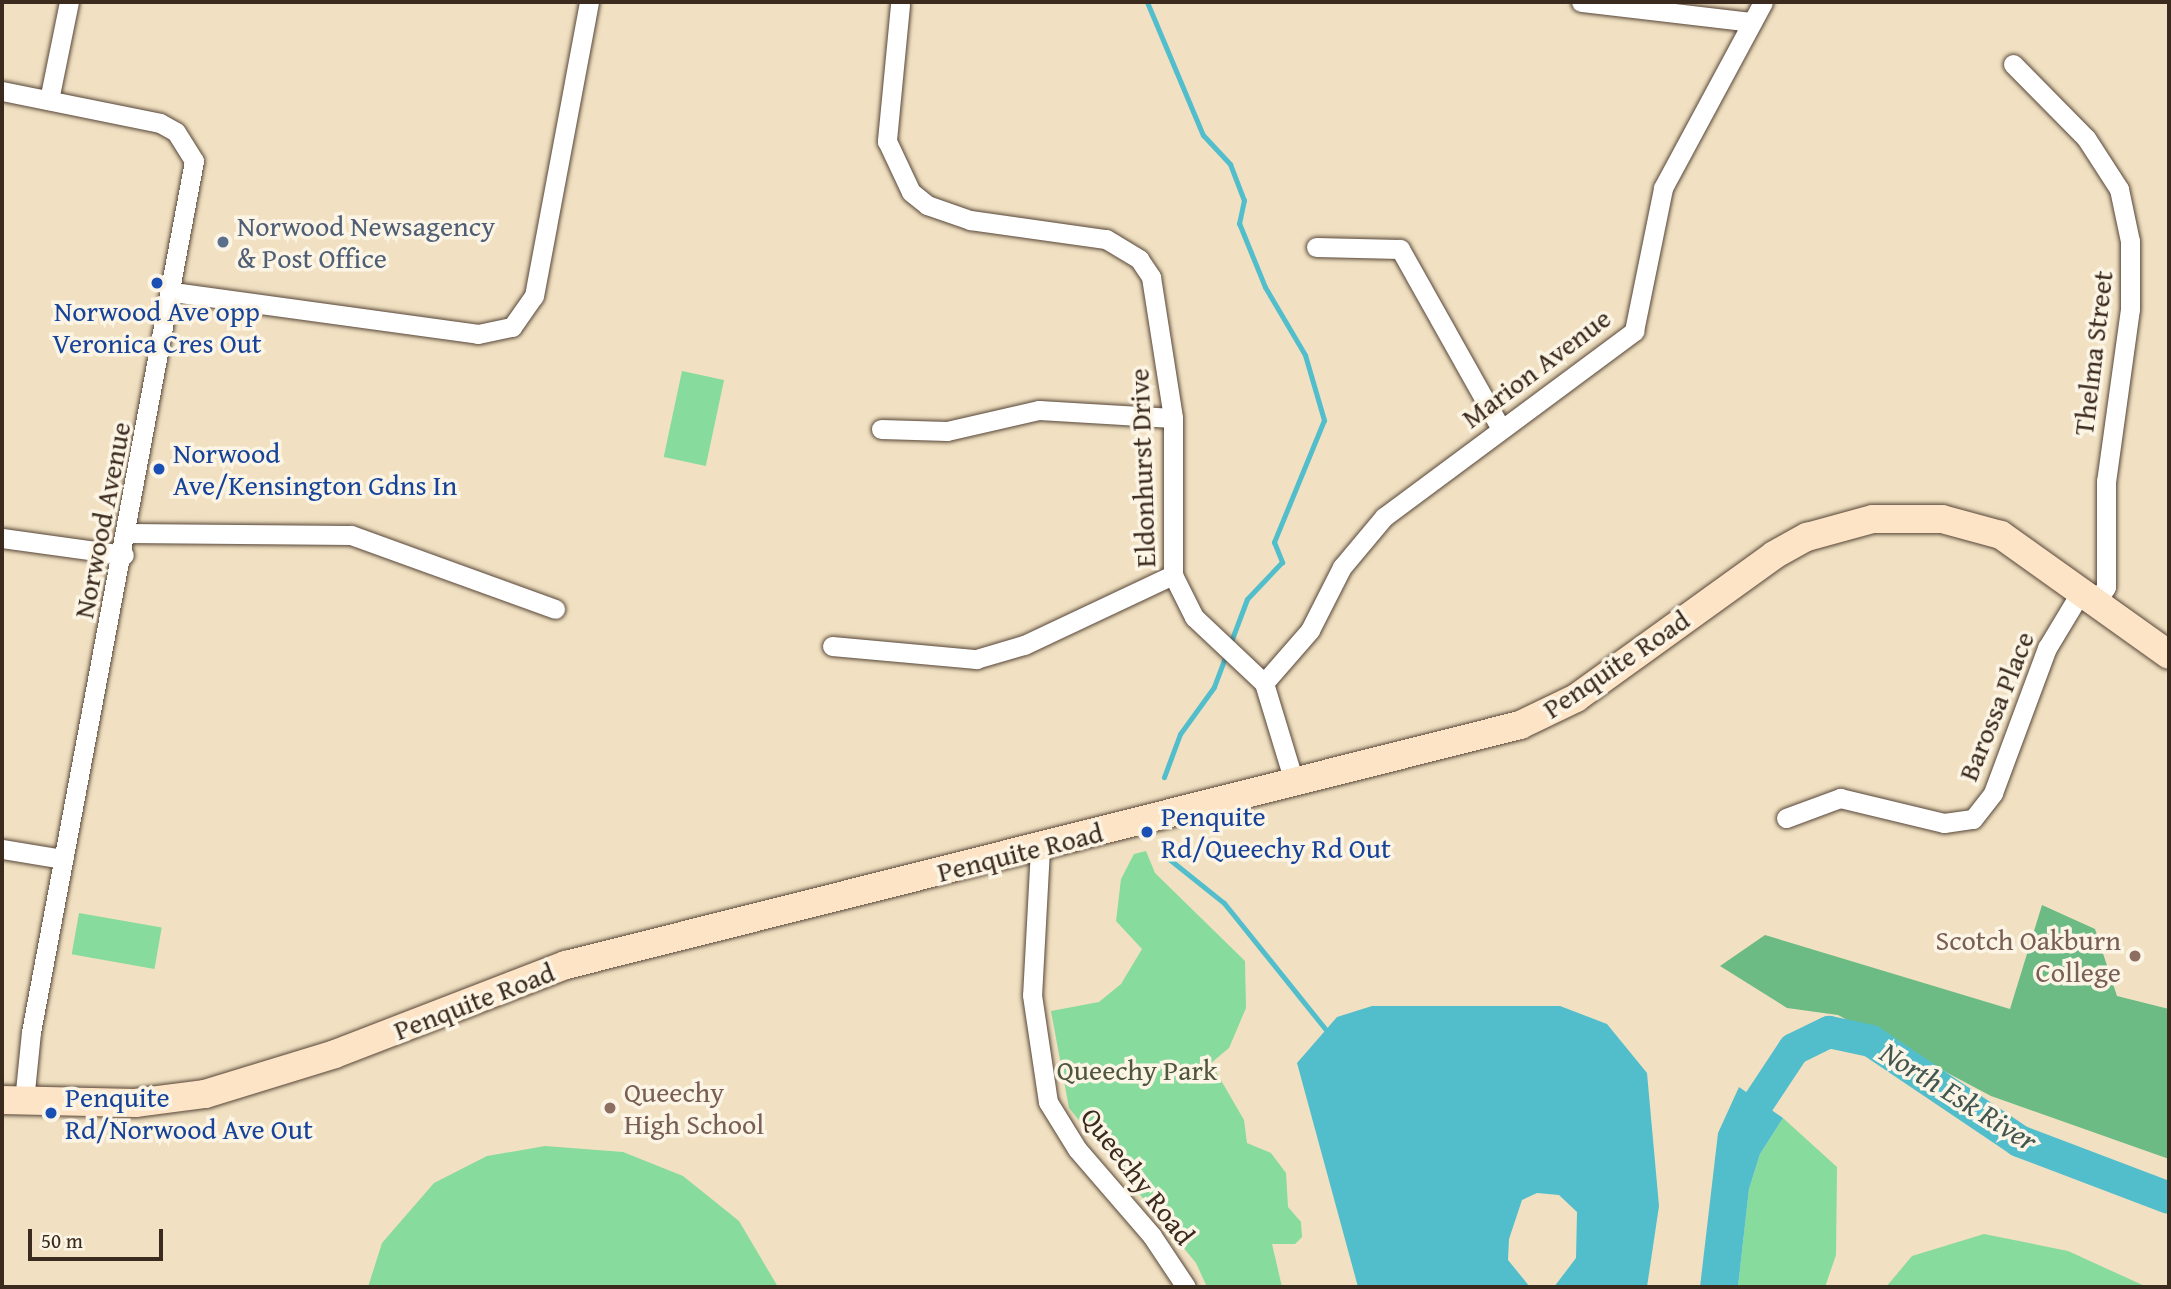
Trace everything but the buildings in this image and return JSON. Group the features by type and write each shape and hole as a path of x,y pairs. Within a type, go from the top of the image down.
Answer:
{"street":[{"path":"49,100 69,2"},
{"path":"173,292 478,334 512,327 534,296 589,2"},
{"path":"1581,2 1752,22"},
{"name":"Marion Avenue","path":"1264,683 1310,630 1359,544 1404,500 1634,331 1663,188 1763,2"},
{"name":"Eldonhurst Drive","path":"900,5 887,130 899,176 927,205 948,214 1106,239 1139,259 1158,306 1173,418 1173,575 1194,617 1264,683 1294,782"},
{"name":"Thelma Street","path":"2014,64 2086,138 2119,189 2130,242 2130,309 2106,481 2106,587 2089,596"},
{"name":"Norwood Avenue","path":"2,91 160,123 188,145 195,182 124,555 13,1100"},
{"path":"1316,247 1401,249 1502,429"},
{"path":"881,429 947,431 1039,410 1173,418"},
{"name":"Penquite Road","path":"13,1100 135,1103 250,1083 566,965 1040,849 1549,714 1774,555 1839,526 1911,517 1976,527 2026,548 2169,655"},
{"path":"128,533 351,535 555,609"},
{"path":"2,538 124,555"},
{"path":"832,646 976,659 1024,645 1173,575"},
{"name":"Barossa Place","path":"1786,818 1840,798 1944,823 1973,819 1993,793 2047,648 2089,596"},
{"path":"2,849 63,859"},
{"name":"Queechy Road","path":"1040,849 1031,995 1048,1102 1077,1149 1152,1236 1186,1287"}],"green space":[{"path":"682,371 724,380 706,466 664,457"},
{"name":"Queechy Park","path":"1146,851 1155,873 1245,961 1246,1008 1229,1048 1211,1063 1244,1120 1247,1143 1271,1153 1286,1173 1288,1207 1301,1222 1302,1237 1295,1244 1272,1244 1282,1287 1207,1287 1196,1263 1069,1108 1051,1011 1099,1002 1121,984 1142,949 1116,921 1121,879 1134,854"},
{"path":"2042,905 2095,929 2117,996 2169,1009 2169,1159 1991,1096 1838,1015 1787,1008 1720,966 1765,935 2010,1009"},
{"path":"79,913 162,928 154,969 72,954"},
{"path":"1783,1118 1837,1167 1836,1255 1825,1287 1738,1287 1749,1189 1760,1154"},
{"path":"545,1146 623,1152 683,1176 739,1221 778,1287 368,1287 382,1243 434,1183 487,1156"},
{"path":"1984,1234 2068,1251 2147,1287 1886,1287 1912,1256"}],"water":[{"path":"1372,1006 1560,1006 1607,1024 1647,1073 1659,1206 1647,1287 1554,1287 1576,1258 1577,1212 1559,1195 1537,1193 1522,1200 1509,1239 1508,1260 1530,1287 1358,1287 1297,1063 1337,1017"},
{"path":"1739,1087 1783,1118 1760,1154 1749,1189 1738,1287 1700,1287 1718,1133"}],"waterway":[{"path":"1147,2 1203,135 1230,164 1244,200 1239,223 1265,287 1305,355 1324,420 1274,542 1282,562 1247,599 1214,687 1180,734 1164,777"},
{"path":"1164,855 1224,903 1326,1030"},
{"name":"North Esk River","path":"1737,1135 1794,1049 1829,1032 1871,1041 2019,1141 2169,1198"}],"place":[{"name":"Norwood Newsagency & Post Office","path":"223,242"},
{"name":"Norwood Ave opp Veronica Cres Out","path":"157,283"},
{"name":"Norwood Ave/Kensington Gdns In","path":"159,469"},
{"name":"Penquite Rd/Queechy Rd Out","path":"1147,832"},
{"name":"Scotch Oakburn College","path":"2135,956"},
{"name":"Queechy High School","path":"610,1108"},
{"name":"Penquite Rd/Norwood Ave Out","path":"51,1113"}]}
